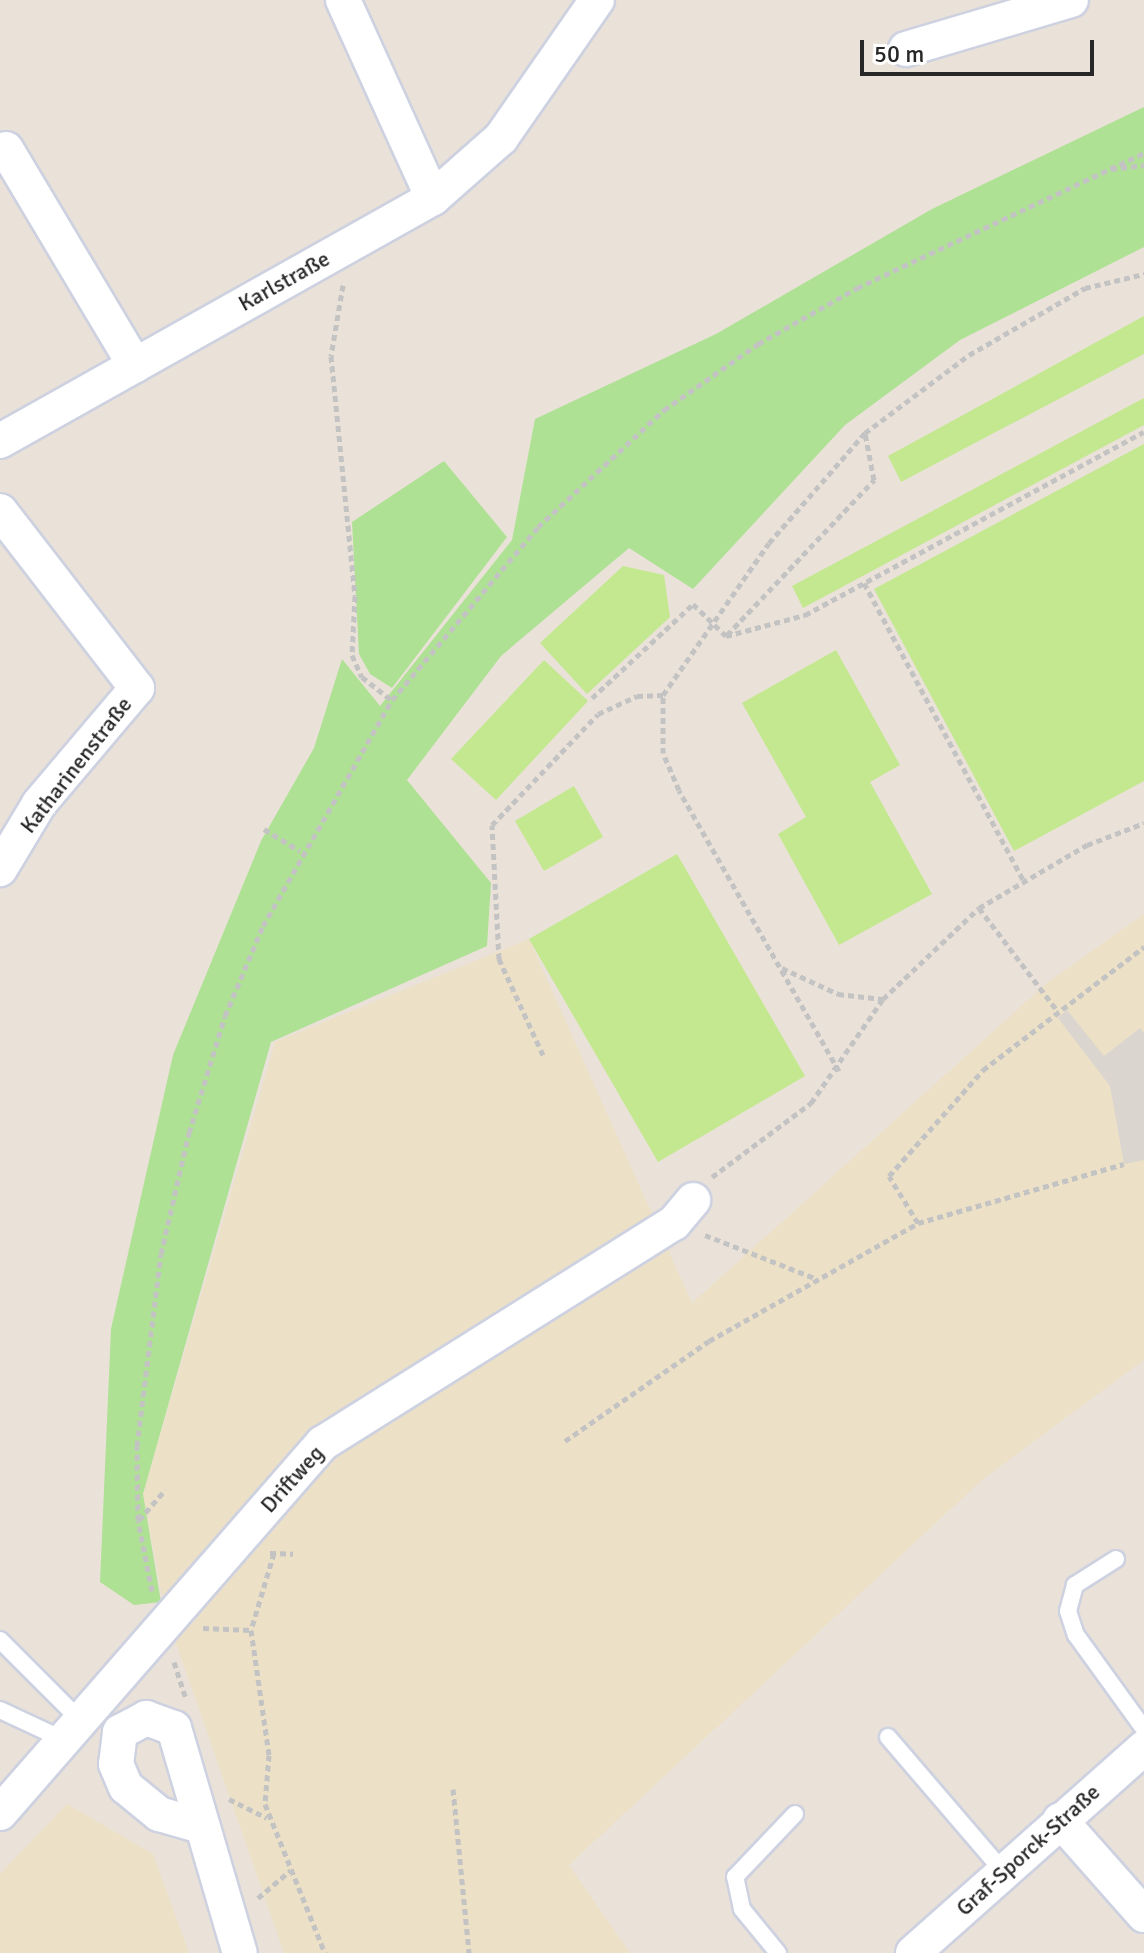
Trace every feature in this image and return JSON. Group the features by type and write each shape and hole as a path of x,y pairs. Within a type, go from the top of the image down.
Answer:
{"street":[{"path":"343,0 433,198"},
{"name":"Karlstraße","path":"0,441 433,198 501,138 597,0"},
{"path":"906,49 1071,0"},
{"path":"6,149 135,365"},
{"name":"Katharinenstraße","path":"0,511 137,688 39,804 0,869"},
{"name":"Driftweg","path":"0,1813 323,1443 684,1211"},
{"path":"79,1723 120,1732 146,1718 174,1728 191,1774 197,1825 240,1953"},
{"path":"120,1732 116,1764 126,1787 159,1814 197,1825"},
{"name":"Graf-Sporck-Straße","path":"913,1953 1144,1748"},
{"path":"1060,1820 1144,1915"}],"lane":[{"path":"1116,1559 1075,1585 1068,1611 1076,1635 1144,1729"},
{"path":"0,1640 79,1723"},
{"path":"0,1710 79,1723"},
{"path":"888,1737 1003,1871"},
{"path":"778,1953 742,1909 735,1877 795,1814"}],"path":[{"path":"162,1626 138,1520 144,1365 189,1133 225,1016 300,851 392,700 527,538 664,410 758,344 857,288 1144,153"},
{"path":"1102,171 1144,165"},
{"path":"350,244 331,356 355,596 352,655 362,677 392,700"},
{"path":"839,1071 674,778 660,730 663,695 710,622 865,433 969,355 1085,288 1144,274"},
{"path":"726,636 805,615 1144,432"},
{"path":"726,636 874,480 865,433"},
{"path":"864,583 1024,882"},
{"path":"592,698 693,604 726,636"},
{"path":"543,1055 499,959 492,825 598,714 637,696 663,695"},
{"path":"816,1278 684,1211 714,1174 811,1103 839,1071 883,999 979,908 1024,882 1144,823"},
{"path":"264,829 300,851"},
{"path":"979,908 1056,1009"},
{"path":"918,1223 889,1176 983,1070 1056,1009 1144,947"},
{"path":"782,968 838,994 883,999"},
{"path":"565,1441 709,1341 918,1223 1124,1164"},
{"path":"138,1520 165,1490"},
{"path":"274,1553 251,1630 269,1755 268,1818 325,1953"},
{"path":"453,1789 469,1953"},
{"path":"216,1793 268,1818"},
{"path":"253,1902 291,1870"}],"shaded area":[{"path":"1144,914 1144,1360 982,1480 569,1865 630,1953 284,1953 165,1612 143,1494 275,1042 529,939 692,1303 1048,982"},
{"path":"1067,1010 1104,1056 1140,1028 1144,1033 1144,1160 1124,1164 1110,1086 1058,1018"},
{"path":"67,1804 153,1854 189,1953 0,1953 0,1874"}],"green space":[{"path":"1144,107 1144,247 960,340 845,425 693,589 629,548 501,656 407,780 491,883 487,946 271,1042 143,1494 161,1602 134,1605 100,1582 111,1329 173,1055 261,841 314,748 342,659 380,706 512,540 535,419 716,334 932,209"},
{"path":"1144,316 1144,354 901,482 888,456"},
{"path":"1144,398 1144,425 803,608 792,586"},
{"path":"1144,444 1144,781 1014,851 874,589"},
{"path":"444,461 507,537 392,688 370,674 359,654 352,522"},
{"path":"623,566 664,575 670,617 587,694 540,643"},
{"path":"836,650 900,765 870,782 932,894 839,945 778,834 806,817 742,703"},
{"path":"544,660 588,701 496,800 451,759"},
{"path":"574,786 603,837 544,871 515,821"},
{"path":"677,854 805,1076 658,1162 529,939"}]}
